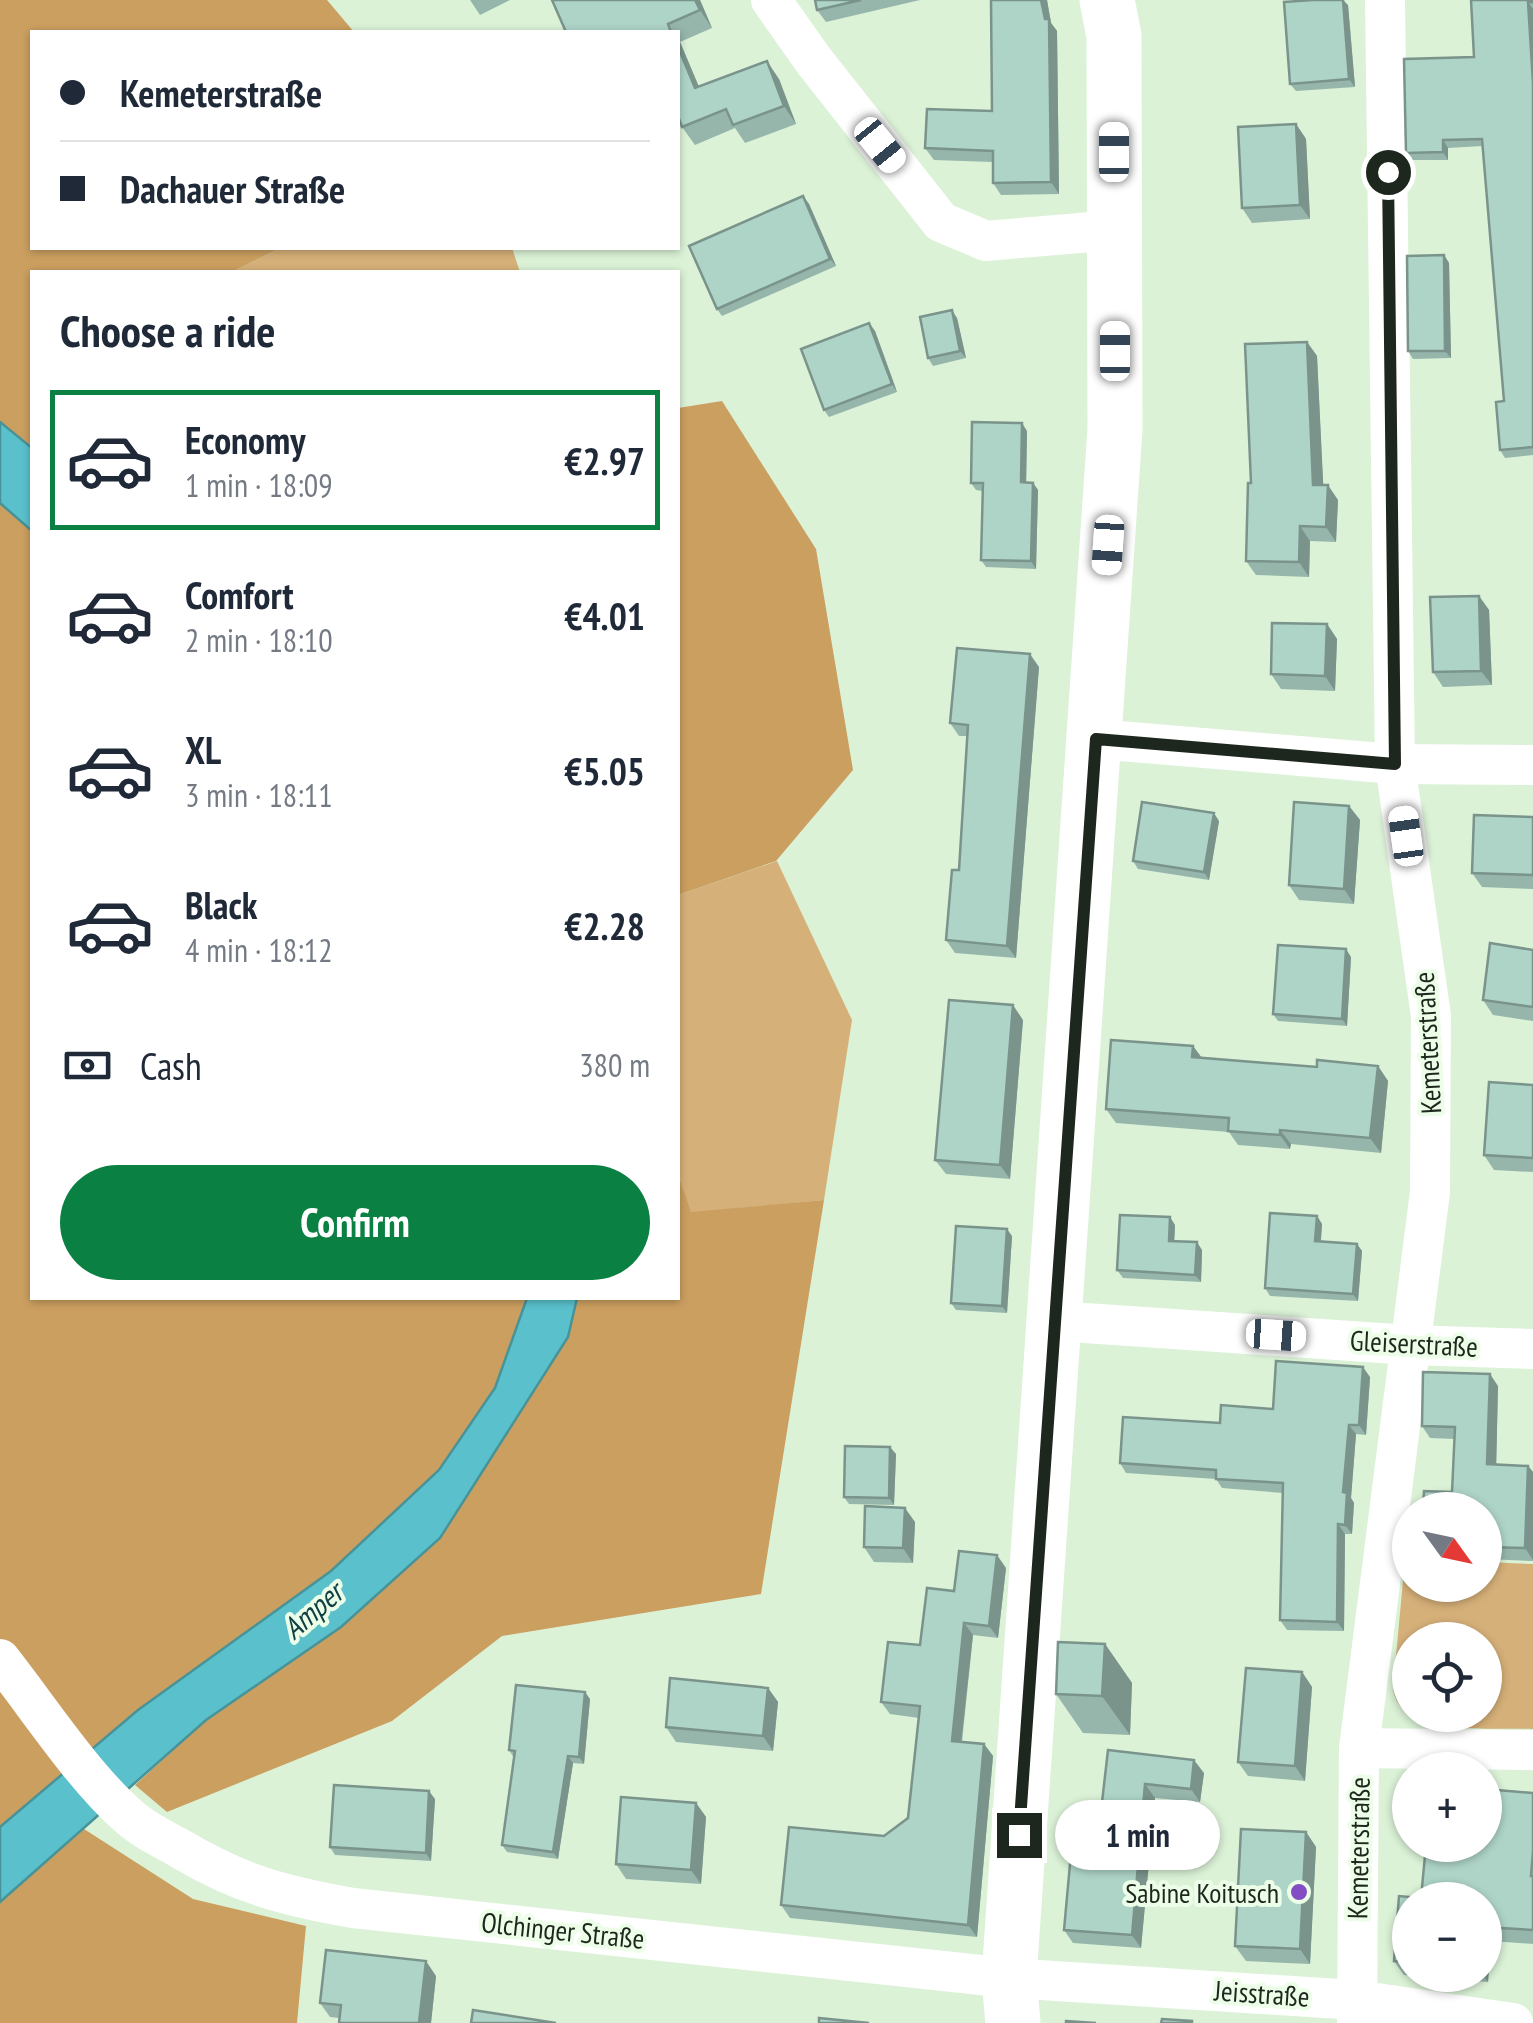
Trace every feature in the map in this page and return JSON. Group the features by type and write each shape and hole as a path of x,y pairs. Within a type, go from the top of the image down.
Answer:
{"street":[{"path":"770,0 941,222 986,241 1115,230"},
{"path":"1011,2001 1115,429 1114,36 1108,0"},
{"name":"Kemeterstraße","path":"1357,2011 1359,1748 1430,1192 1431,1016 1395,764 1386,0"},
{"path":"1096,739 1395,764 1533,764"},
{"name":"Gleiserstraße","path":"1056,1320 1410,1344 1533,1348"},
{"name":"Olchinger Straße","path":"0,1658 105,1792 135,1822 232,1878 282,1895 1011,2001"},
{"path":"1359,1748 1533,1750"},
{"name":"Jeisstraße","path":"1011,2001 1357,2011 1513,2023"}],"shaded area":[{"path":"0,0 327,0 352,30 30,30 30,250 276,250 236,270 30,270 30,446 0,422"},
{"path":"276,250 513,250 519,270 236,270"},
{"path":"722,401 816,549 853,770 776,861 680,894 680,408"},
{"path":"0,503 30,529 30,1300 526,1300 495,1388 439,1470 331,1571 138,1710 0,1827"},
{"path":"777,861 852,1020 824,1200 690,1213 680,1180 680,894"},
{"path":"680,1180 691,1212 824,1200 761,1594 502,1636 392,1721 167,1812 135,1785 206,1720 440,1538 568,1337 577,1300 680,1300"},
{"path":"1502,1563 1533,1564 1533,1729 1502,1728 1502,1622 1399,1622 1401,1602 1502,1602"},
{"path":"84,1829 193,1899 306,1926 297,2023 0,2023 0,1902"}],"water":[{"path":"0,422 30,446 30,529 0,503"},
{"name":"Amper","path":"526,1300 577,1300 568,1337 440,1538 341,1627 206,1720 0,1902 0,1827 138,1710 331,1571 439,1470 495,1388"}],"building":[{"path":"552,0 695,0 700,10 668,24 670,30 565,30"},
{"path":"815,0 861,0 817,10"},
{"path":"991,0 1041,0 1045,19 1049,19 1051,182 993,183 993,151 925,148 927,109 992,111"},
{"path":"1343,0 1349,79 1290,84 1284,2"},
{"path":"1471,0 1533,0 1528,2 1533,83 1533,447 1500,450 1496,402 1504,401 1482,139 1443,140 1443,152 1406,153 1404,59 1474,57"},
{"path":"680,52 695,88 767,61 784,106 733,125 726,109 682,127"},
{"path":"1296,124 1300,205 1242,208 1238,127"},
{"path":"803,196 830,259 717,309 689,246"},
{"path":"1444,255 1445,351 1408,351 1407,256"},
{"path":"952,310 960,351 928,358 920,317"},
{"path":"869,323 892,384 824,410 801,349"},
{"path":"1307,342 1313,485 1328,485 1326,527 1300,526 1299,562 1246,561 1251,483 1245,344"},
{"path":"972,422 1022,423 1021,482 1033,483 1031,561 981,560 983,483 971,483"},
{"path":"1479,596 1481,671 1433,672 1430,597"},
{"path":"1272,623 1327,624 1325,676 1271,674"},
{"path":"957,648 1030,654 1007,946 946,940 952,870 959,870 968,725 950,723"},
{"path":"1142,802 1214,813 1204,872 1133,861"},
{"path":"1294,802 1349,806 1344,889 1289,885"},
{"path":"1474,815 1533,817 1533,875 1472,873"},
{"path":"1490,943 1533,950 1533,1007 1483,1000"},
{"path":"1278,945 1346,949 1342,1019 1273,1014"},
{"path":"949,1000 1013,1005 1000,1165 935,1160"},
{"path":"1111,1040 1193,1046 1192,1057 1317,1067 1317,1060 1378,1066 1370,1138 1280,1130 1280,1135 1228,1131 1229,1118 1106,1109"},
{"path":"1489,1082 1533,1085 1533,1158 1484,1155"},
{"path":"1270,1213 1317,1216 1315,1241 1357,1244 1353,1294 1265,1288"},
{"path":"1120,1215 1170,1217 1169,1241 1197,1242 1195,1275 1117,1270"},
{"path":"956,1226 1007,1229 1002,1306 951,1303"},
{"path":"1276,1361 1363,1367 1359,1425 1349,1425 1343,1492 1347,1493 1345,1525 1338,1524 1337,1622 1280,1620 1283,1483 1216,1479 1216,1470 1120,1463 1123,1417 1220,1423 1221,1405 1273,1409"},
{"path":"1423,1372 1490,1374 1487,1464 1528,1466 1525,1548 1502,1547 1502,1492 1452,1492 1455,1427 1422,1426"},
{"path":"845,1446 890,1447 889,1498 844,1497"},
{"path":"865,1506 905,1508 903,1548 864,1547"},
{"path":"959,1551 997,1555 989,1626 964,1623 952,1741 984,1744 968,1925 781,1905 789,1827 884,1836 908,1818 920,1706 881,1702 888,1642 920,1645 927,1588 954,1591"},
{"path":"1058,1642 1105,1644 1102,1696 1056,1694"},
{"path":"1246,1668 1302,1672 1295,1766 1238,1762"},
{"path":"670,1678 768,1688 763,1736 666,1727"},
{"path":"516,1685 585,1692 579,1757 568,1756 553,1852 502,1845 515,1751 509,1750"},
{"path":"1108,1750 1194,1760 1191,1789 1145,1784 1132,1935 1064,1930 1075,1809 1101,1811"},
{"path":"334,1785 429,1791 426,1853 330,1847"},
{"path":"1502,1790 1533,1793 1533,1930 1502,1928 1502,1882 1423,1882 1424,1862 1502,1862"},
{"path":"621,1797 696,1803 691,1870 616,1864"},
{"path":"1241,1829 1306,1832 1300,1949 1235,1946"},
{"path":"326,1950 426,1961 419,2023 339,2023 341,2005 320,2003"},
{"path":"473,2010 556,2023 471,2023"},
{"path":"819,2018 869,2023 819,2023"},
{"path":"1162,2019 1192,2021 1192,2023 1161,2023"}],"place":[{"name":"Sabine Koitusch","path":"1299,1892"}],"route":[{"path":"1019,1835 1096,739 1395,764 1388,172"}]}
